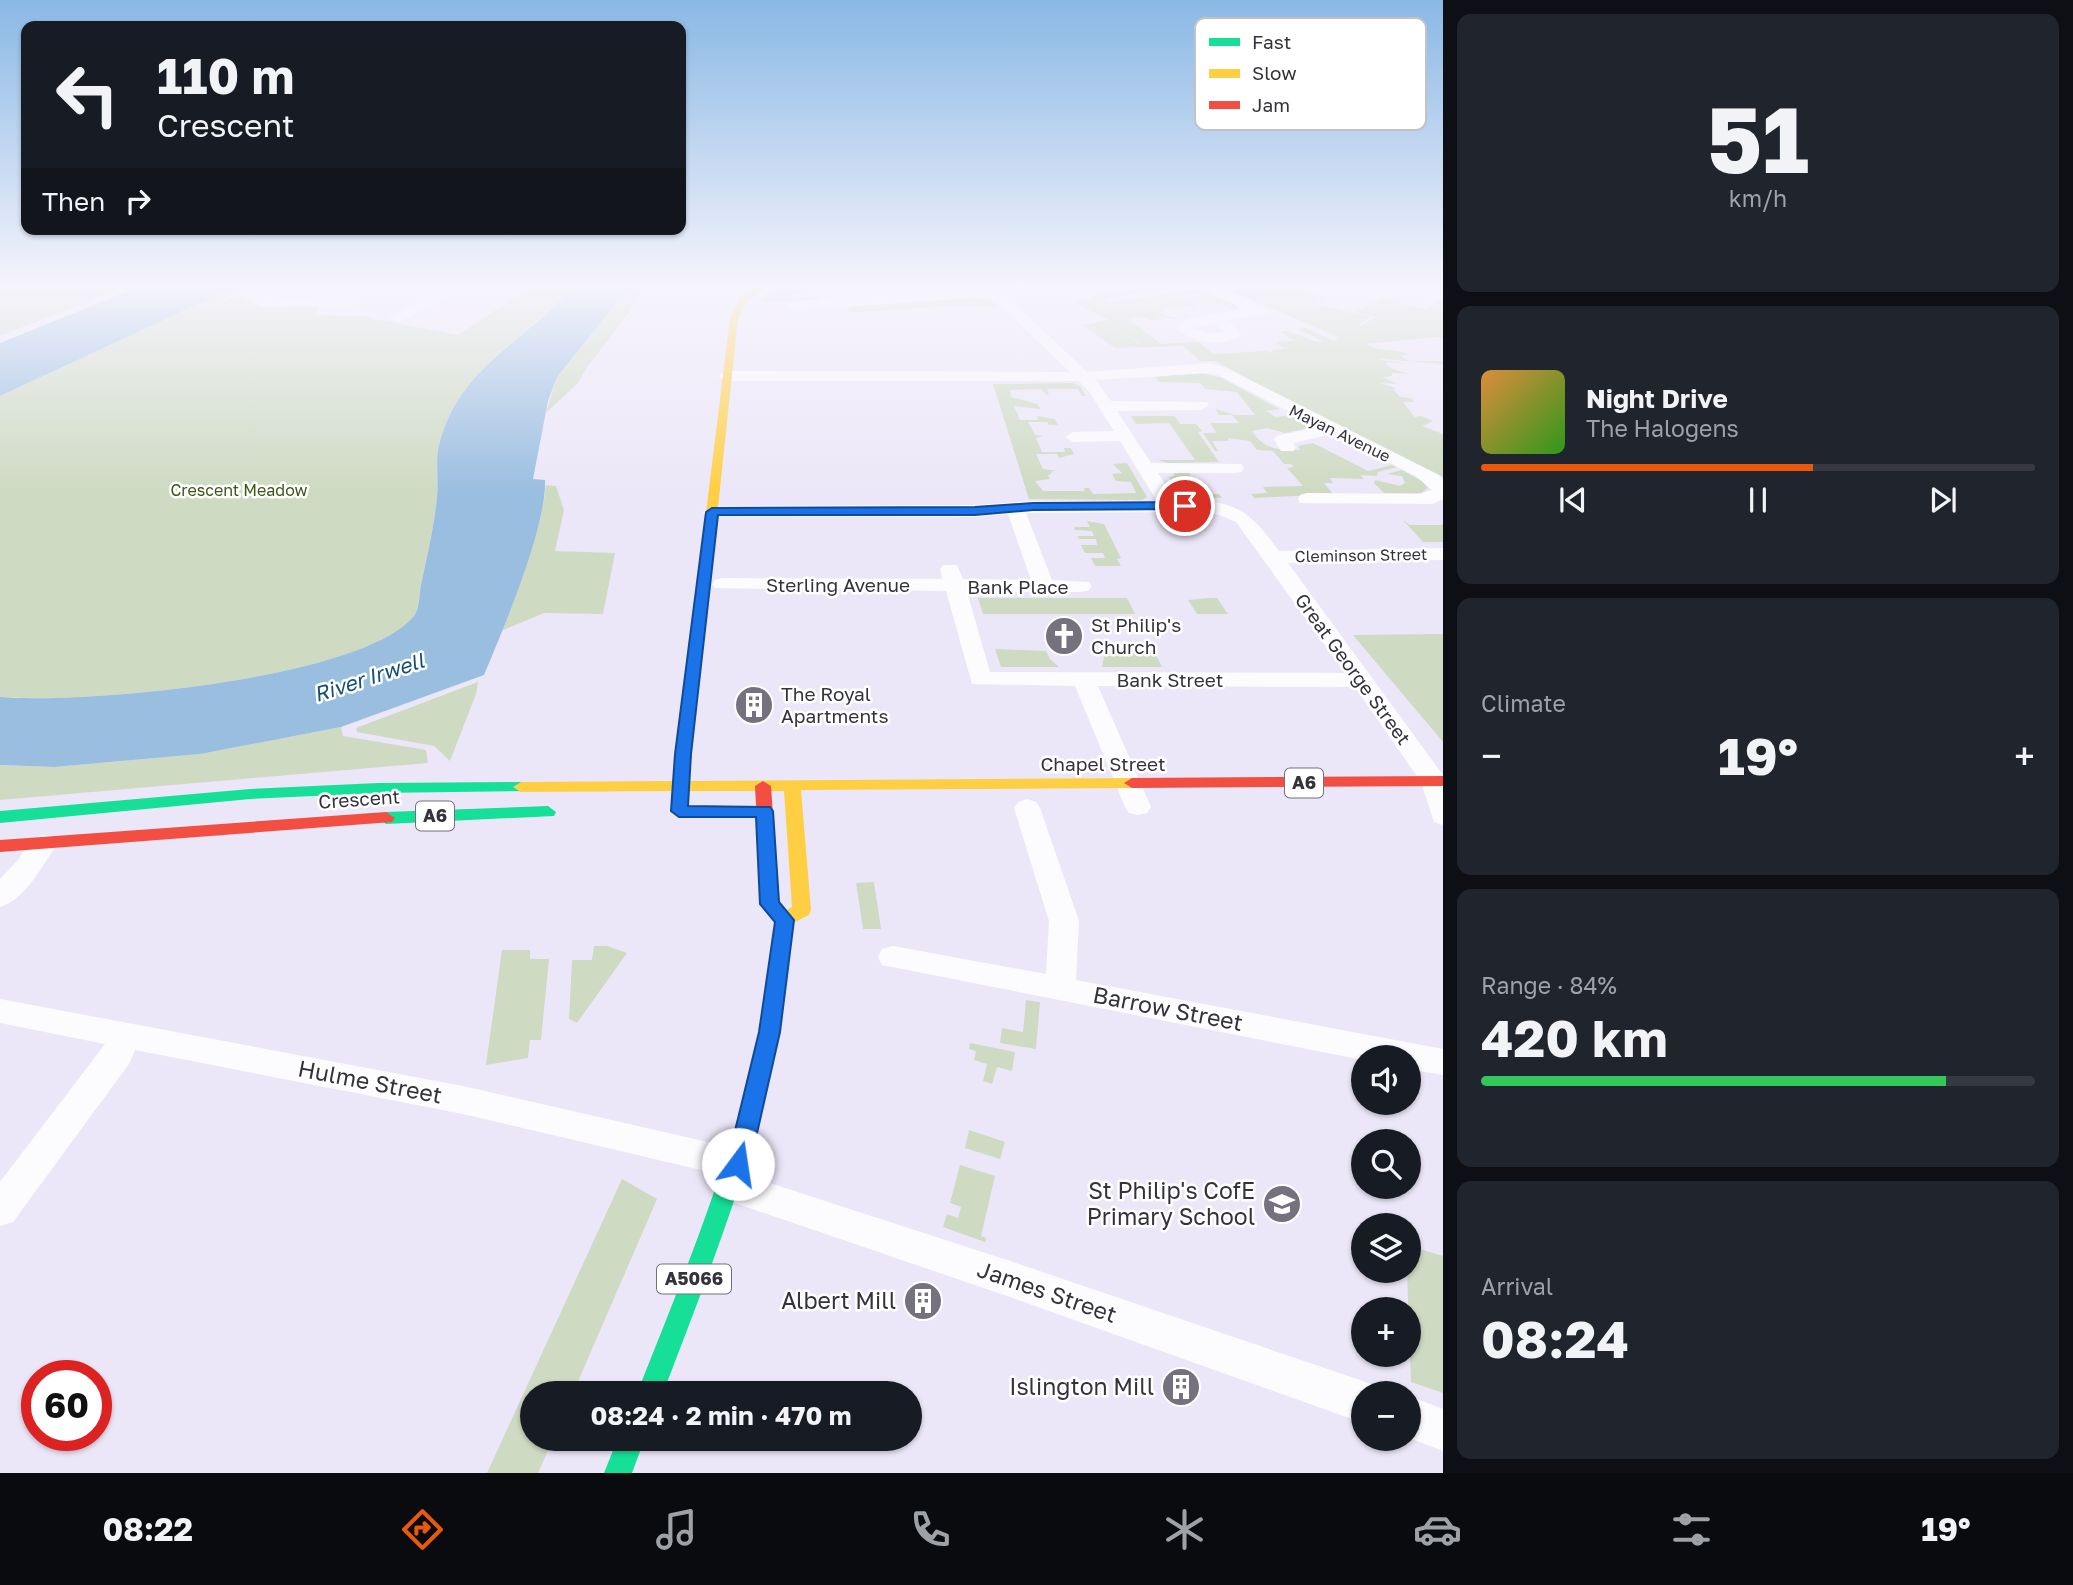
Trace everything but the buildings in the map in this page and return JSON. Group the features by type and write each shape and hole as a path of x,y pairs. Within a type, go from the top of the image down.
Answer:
{"main road":[{"path":"679,811 729,355"},
{"path":"763,786 758,811 770,904 785,920"},
{"name":"Crescent","path":"0,817 250,794 346,790 763,786"},
{"name":"Chapel Street","path":"763,786 1133,801 1439,799"},
{"name":"A5066","path":"655,1381 734,1175 769,1032 785,920 802,910 800,811 792,786"},
{"name":"Crescent","path":"0,846 397,817 560,811"},
{"path":"758,811 800,811"},
{"path":"618,1473 627,1451"}],"street":[{"path":"1061,355 1085,377 1108,406 1170,506"},
{"name":"Mayan Avenue","path":"726,376 1085,377 1209,368 1223,372 1423,473 1442,491 1437,497 1427,499 1339,505 1307,499"},
{"path":"1108,406 1201,405"},
{"path":"1279,440 1332,429"},
{"path":"1073,437 1126,436"},
{"path":"1146,468 1236,468"},
{"name":"Cleminson Street","path":"712,512 1212,507 1232,513 1249,524 1273,557 1443,554"},
{"path":"1015,508 1044,587"},
{"name":"Great George Street","path":"1273,557 1361,680 1439,799"},
{"name":"Bank Place","path":"952,578 1044,587 1082,586"},
{"name":"Bank Street","path":"952,578 980,679 1361,680"},
{"name":"Sterling Avenue","path":"722,584 952,578"},
{"path":"1084,681 1133,801"},
{"path":"1027,808 1064,921 1060,988"},
{"path":"0,897 32,862 43,844"},
{"name":"Barrow Street","path":"893,957 1443,1062"},
{"name":"Hulme Street","path":"0,1011 498,1107 636,1137 734,1175"},
{"path":"0,1210 117,1055 124,1036"},
{"name":"James Street","path":"734,1175 1010,1279 1351,1398"},
{"path":"1421,1422 1443,1430"}],"green space":[{"name":"Crescent Meadow","path":"89,355 498,355 461,396 448,419 439,445 436,508 414,616 384,638 338,657 281,672 153,691 92,696 0,697 0,396"},
{"path":"575,355 597,355 578,383 546,413 557,377"},
{"path":"1193,355 1408,355 1401,356 1409,361 1443,361 1443,364 1383,359 1381,358 1381,360 1410,364 1386,362 1388,367 1408,374 1392,373 1392,376 1383,377 1397,384 1379,383 1396,388 1393,389 1400,397 1411,398 1414,402 1403,402 1415,417 1422,416 1433,421 1422,426 1443,434 1443,477 1306,410 1215,361 1200,361"},
{"path":"1199,373 1220,377 1279,409 1266,411 1276,417 1290,415 1310,424 1307,426 1309,428 1285,433 1267,428 1252,431 1267,445 1279,449 1300,450 1298,446 1313,443 1368,471 1392,465 1397,467 1378,472 1377,476 1361,475 1364,479 1330,478 1333,483 1324,483 1333,494 1254,498 1251,494 1267,493 1263,487 1303,486 1287,468 1294,467 1291,464 1284,464 1273,451 1257,450 1250,441 1228,438 1228,441 1212,441 1218,451 1215,451 1203,433 1217,433 1210,423 1239,423 1232,415 1219,415 1216,409 1235,415 1255,415 1237,392 1205,389 1200,383 1159,382 1155,377"},
{"path":"1073,383 1080,386 1086,396 1082,396 1078,389 1047,389 1049,395 1041,389 1010,390 1011,397 1037,404 1041,409 1014,406 1020,420 1038,420 1037,416 1055,419 1058,425 1028,422 1035,435 1045,436 1036,438 1042,452 1065,452 1064,448 1071,448 1074,454 1059,458 1057,454 1036,454 1043,469 1058,471 1053,471 1048,476 1050,479 1035,481 1043,491 1085,491 1084,488 1089,488 1093,494 1136,493 1131,482 1116,481 1112,474 1122,473 1113,464 1127,463 1147,497 1142,500 1029,499 993,384"},
{"path":"1131,416 1175,416 1180,424 1196,424 1202,431 1198,432 1219,462 1168,463 1158,460 1195,460 1169,423 1136,424"},
{"path":"1402,470 1422,481 1428,488 1421,493 1384,493 1374,483 1375,480 1400,486 1405,483 1402,476 1387,474"},
{"path":"1174,473 1189,473 1203,494 1219,494 1222,498 1186,495 1169,477 1174,476"},
{"path":"546,485 556,486 564,510 555,551 615,553 603,614 544,613 501,631 534,541"},
{"path":"1403,520 1410,525 1443,525 1443,542 1423,542"},
{"path":"1087,521 1104,524 1121,558 1117,559 1121,566 1095,566 1091,558 1105,558 1103,553 1085,553 1081,545 1097,545 1096,539 1079,539 1077,536 1094,536 1092,531 1075,530 1074,527 1090,527"},
{"path":"978,598 1127,598 1135,614 983,614"},
{"path":"1217,598 1228,614 1197,614 1188,600"},
{"path":"1443,634 1443,742 1353,635"},
{"path":"995,649 1046,651 1059,667 1001,667"},
{"path":"1105,651 1154,651 1162,667 1102,667"},
{"path":"478,682 476,694 450,761 434,746 357,732 356,728"},
{"path":"341,727 343,736 426,750 428,763 0,800 0,765 54,767 199,754"},
{"path":"874,882 881,929 863,929 856,883"},
{"path":"594,946 607,946 627,953 577,1023 569,1019 572,960 592,960"},
{"path":"502,950 530,950 530,959 549,959 541,1040 530,1040 528,1058 486,1065"},
{"path":"1026,1000 1040,1002 1036,1049 1000,1043 1002,1028 1023,1032"},
{"path":"970,1043 1015,1052 1012,1071 997,1067 992,1084 983,1081 987,1064 974,1060 976,1051 969,1049"},
{"path":"969,1130 1005,1142 1000,1159 965,1148"},
{"path":"960,1165 995,1176 981,1236 986,1238 985,1242 943,1227 947,1214 958,1218 961,1207 950,1203"},
{"path":"622,1179 657,1199 578,1381 529,1381"},
{"path":"1421,1250 1443,1256 1443,1393 1421,1385 1421,1381 1411,1381 1410,1367 1421,1367 1421,1297 1408,1297 1407,1283 1421,1283"},
{"path":"520,1401 520,1451 548,1451 538,1473 487,1473"}],"water":[{"path":"0,355 89,355 0,396"},
{"name":"River Irwell","path":"499,355 575,355 557,377 548,401 533,479 545,480 539,524 522,578 484,675 341,727 200,754 54,767 0,765 0,697 92,696 153,691 281,672 338,657 384,638 414,616 434,520 439,445 448,418 461,395"}],"traffic: fast":[{"path":"0,817 250,794 378,788 521,787"},
{"path":"386,818 548,812"},
{"path":"655,1381 739,1157 765,1060 773,1010"},
{"path":"618,1473 627,1451"}],"traffic: slow":[{"path":"679,812 683,754 730,355"},
{"path":"521,787 1132,783"},
{"path":"785,920 802,910 792,786"}],"traffic: jam":[{"path":"1132,783 1443,781"},
{"path":"763,786 770,904 785,920 773,1010"},
{"path":"0,846 386,818"}],"place":[{"name":"St Philip's Church","path":"1064,636"},
{"name":"The Royal Apartments","path":"754,705"},
{"name":"St Philip's CofE Primary School","path":"1282,1204"},
{"name":"Albert Mill","path":"923,1301"},
{"name":"Islington Mill","path":"1181,1387"}],"route":[{"path":"738,1164 761,1074 785,920 770,904 764,811 679,811 683,754 712,512 975,511 1033,507 1185,506"}]}
